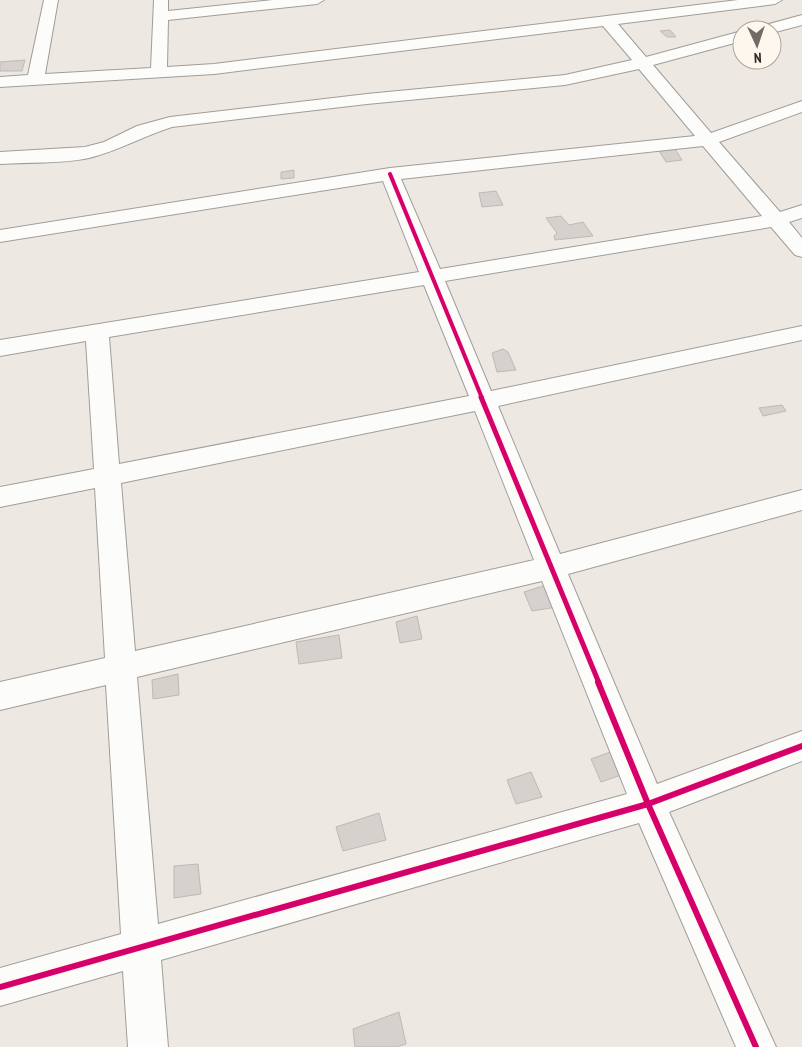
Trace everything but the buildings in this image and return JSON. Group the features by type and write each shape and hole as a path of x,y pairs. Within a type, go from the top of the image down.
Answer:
{"street":[{"path":"35,80 51,0"},
{"path":"159,72 161,8 317,0"},
{"path":"0,82 214,70 775,0"},
{"path":"782,25 802,20"},
{"path":"607,21 802,251"},
{"path":"0,158 86,153 111,146 143,130 170,122 367,99 565,80 643,63 732,39"},
{"path":"0,236 390,174 708,140 802,106"},
{"path":"390,174 648,804 756,1047"},
{"path":"0,348 776,220 802,211"},
{"path":"97,332 148,1047"},
{"path":"0,497 484,401 802,333"},
{"path":"0,696 552,567 802,500"},
{"path":"0,987 648,804 802,746"}],"cycle path":[{"path":"390,174 648,804 756,1047"},
{"path":"0,987 648,804 802,746"}]}
